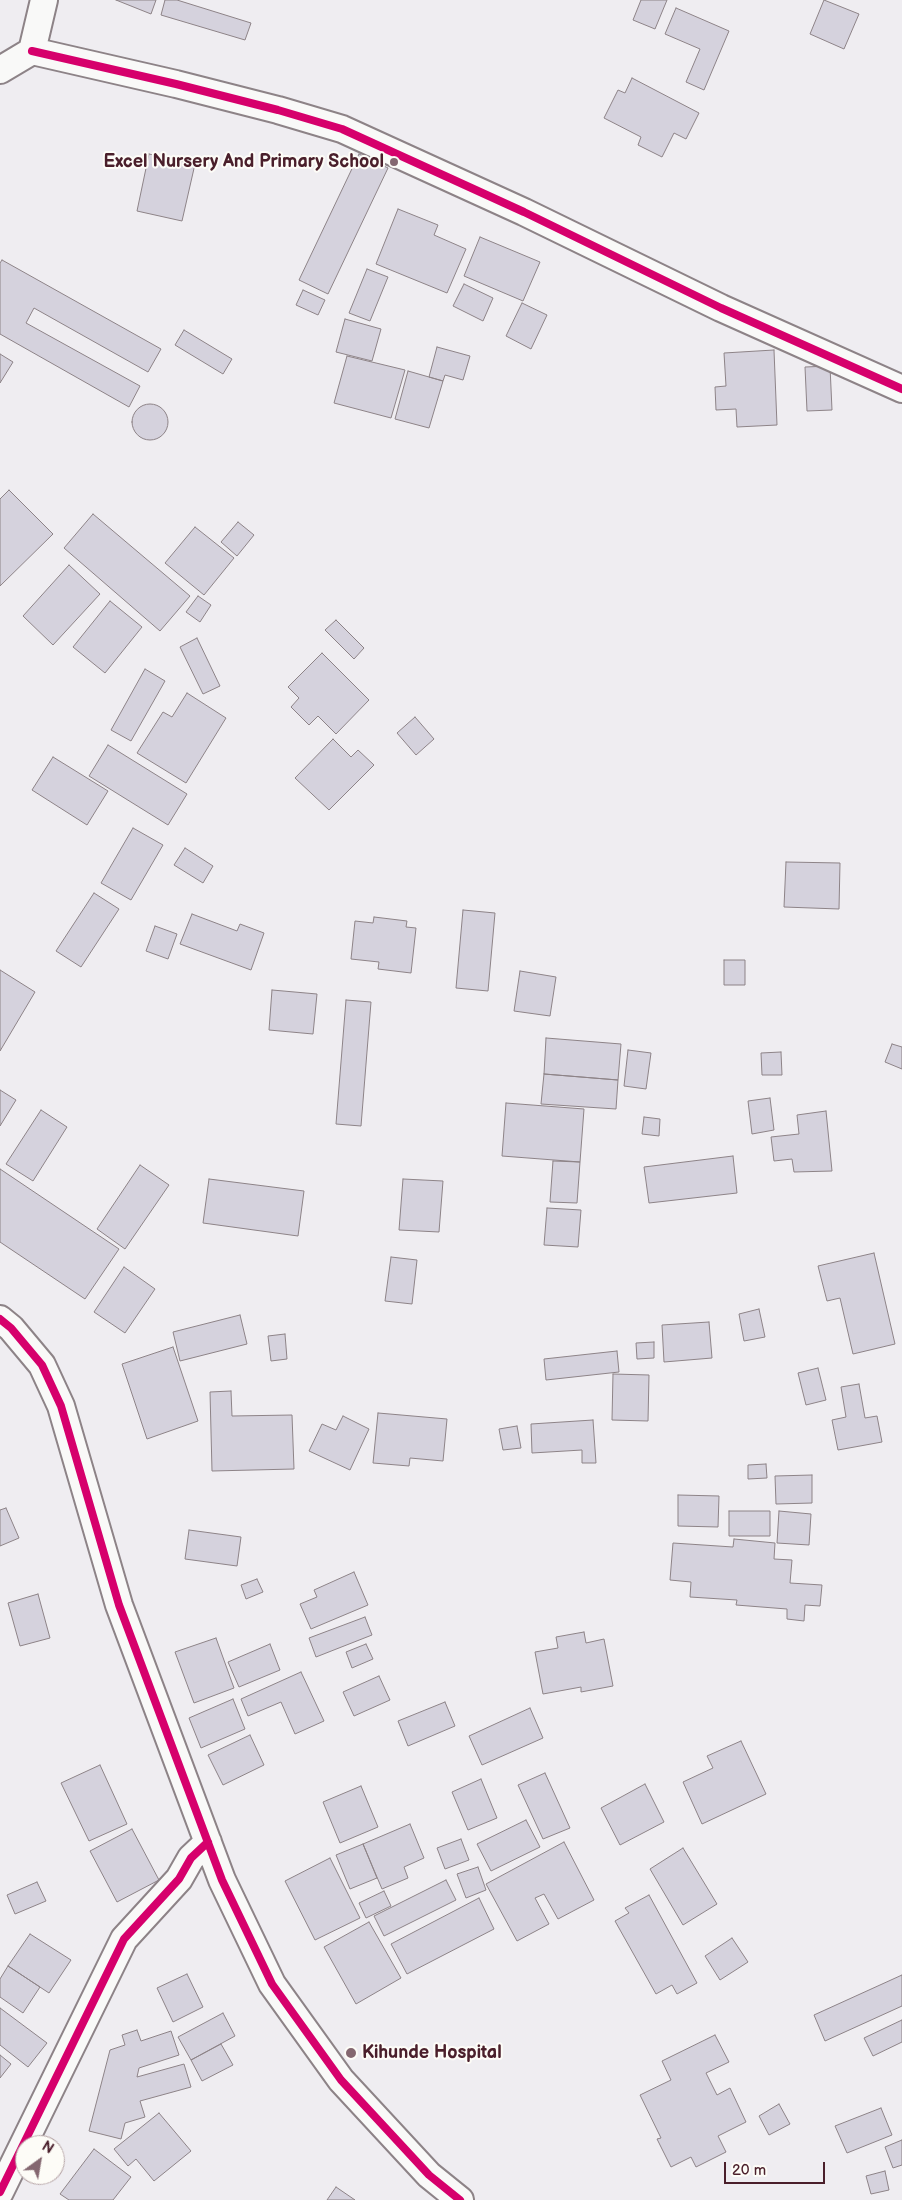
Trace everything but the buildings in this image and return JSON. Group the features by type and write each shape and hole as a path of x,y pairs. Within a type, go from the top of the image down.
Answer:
{"street":[{"path":"32,51 44,0"},
{"path":"0,70 32,51 176,84 278,110 342,129 497,199 721,308 902,388"},
{"path":"0,1319 11,1328 42,1365 61,1406 119,1605 222,1880 272,1984 341,2080 429,2175 460,2200"},
{"path":"0,2192 124,1939 179,1879 191,1858 208,1842"}],"cycle path":[{"path":"32,51 176,84 278,110 342,129 524,212 721,308 902,389"},
{"path":"0,1319 11,1328 42,1365 61,1406 119,1605 222,1880 272,1984 341,2080 429,2175 460,2200"},
{"path":"0,2192 124,1939 179,1879 191,1858 208,1842"}],"place":[{"name":"Excel Nursery And Primary School","path":"394,162"},
{"name":"Kihunde Hospital","path":"351,2053"}]}
